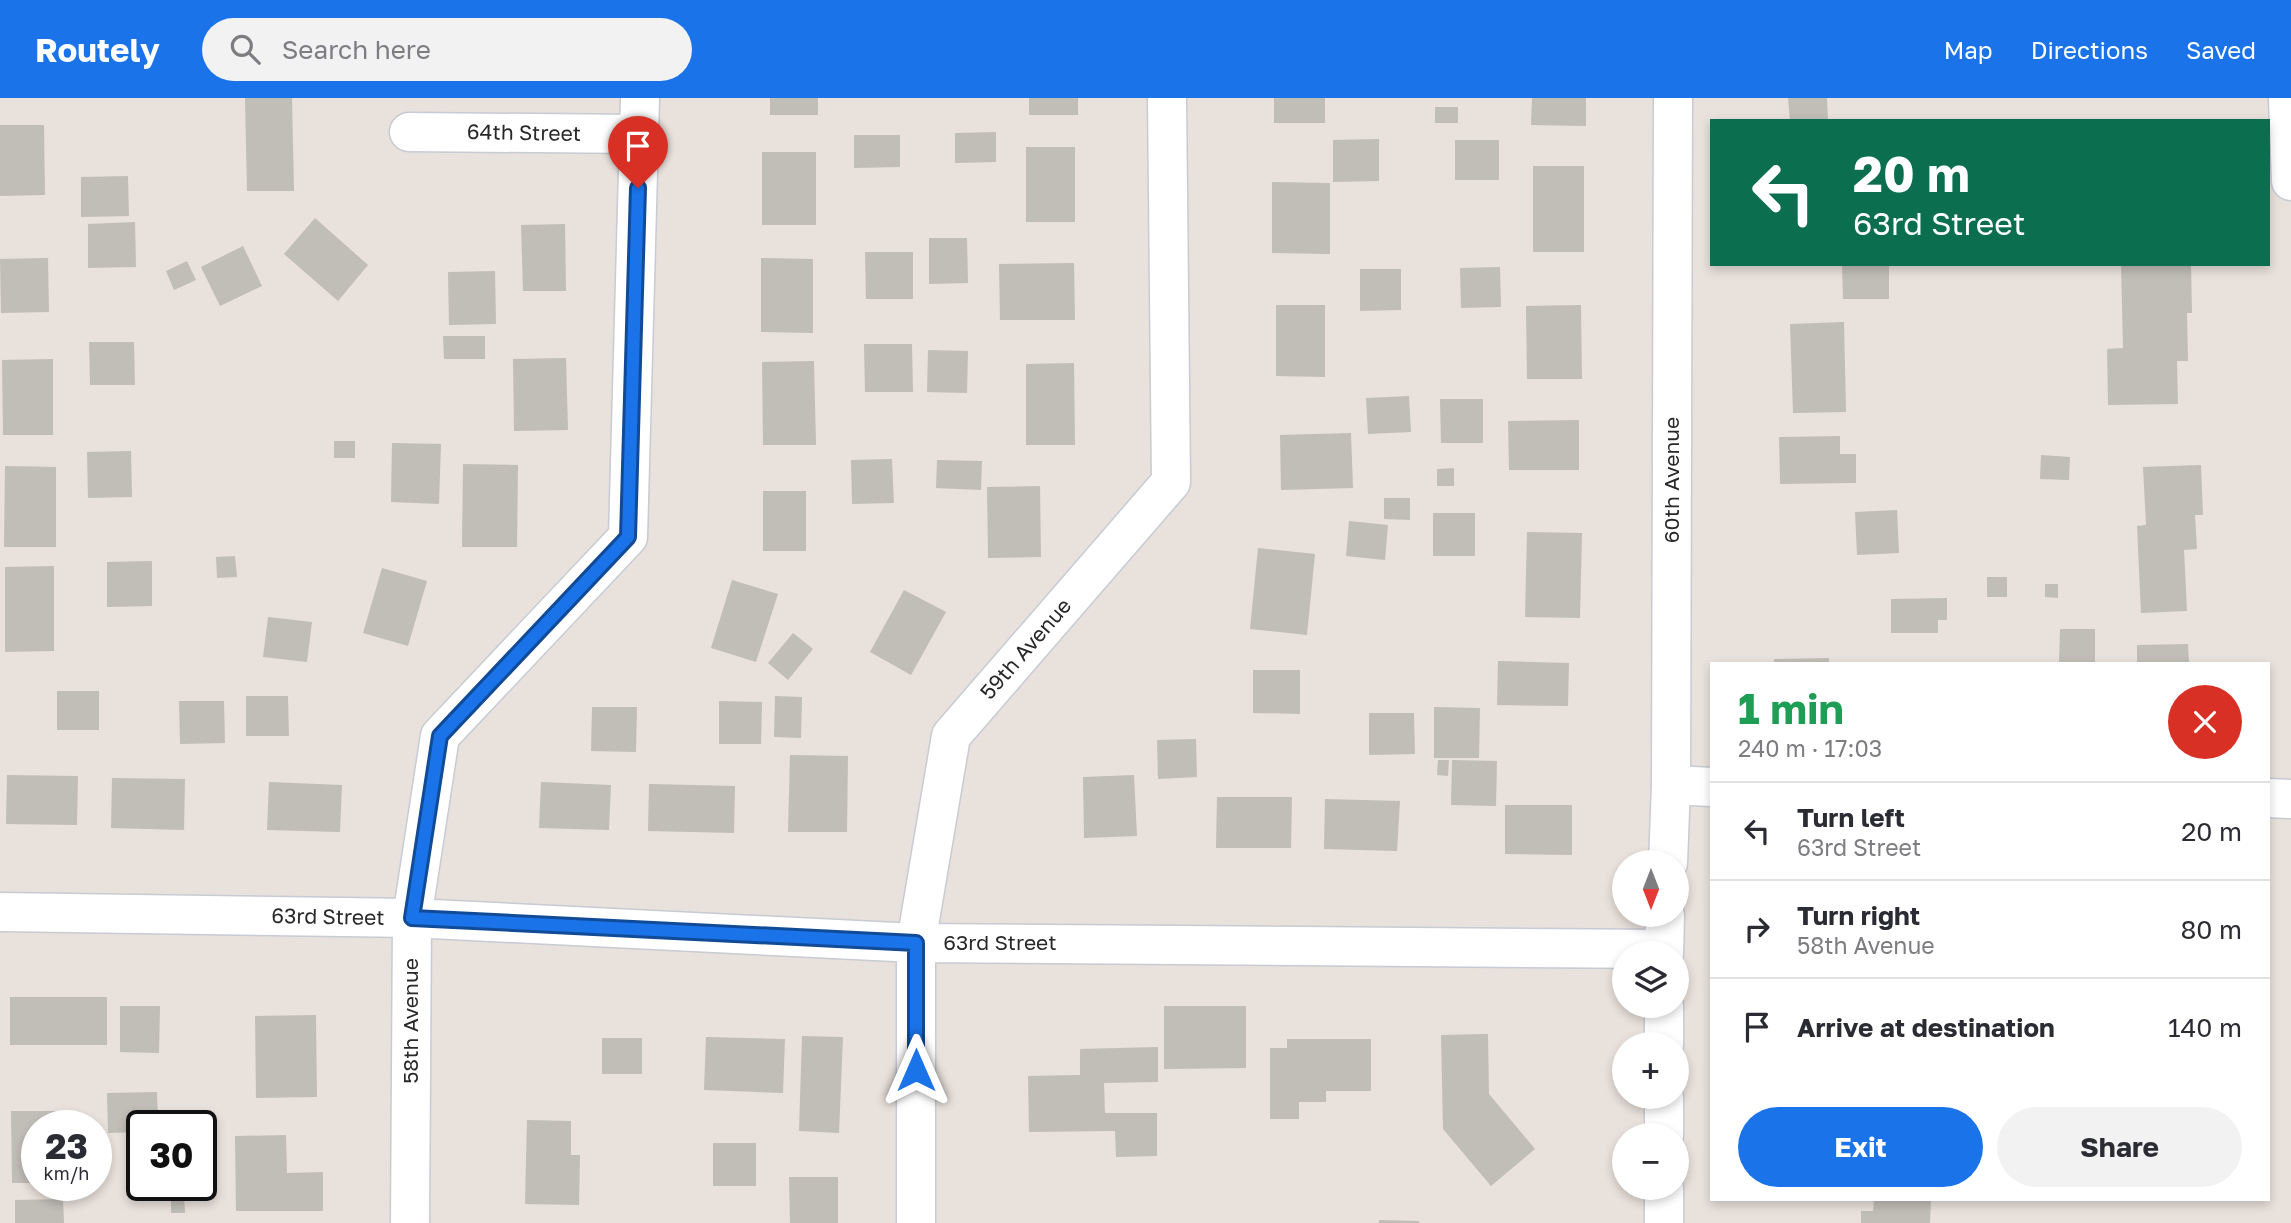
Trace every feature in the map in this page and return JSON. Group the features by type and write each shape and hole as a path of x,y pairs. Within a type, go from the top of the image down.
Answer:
{"street":[{"name":"59th Avenue","path":"916,1223 916,943 951,736 1171,482 1167,98"},
{"name":"60th Avenue","path":"1668,850 1671,785 1673,98"},
{"path":"2288,98 2291,181"},
{"name":"64th Street","path":"409,132 640,116"},
{"name":"58th Avenue","path":"410,1223 412,918 440,736 628,537 640,116"},
{"path":"1671,785 1710,787"},
{"path":"2270,798 2291,799"},
{"name":"63rd Street","path":"0,912 412,918 916,943 1664,939"},
{"path":"1664,1200 1664,1223"}],"building":[{"path":"245,98 292,98 294,191 247,191"},
{"path":"770,98 818,98 818,115 770,115"},
{"path":"1029,98 1078,98 1078,115 1029,115"},
{"path":"1274,98 1325,98 1325,123 1274,123"},
{"path":"1532,98 1586,98 1586,126 1531,125"},
{"path":"1788,98 1827,98 1828,119 1790,119"},
{"path":"1435,107 1458,107 1458,123 1435,123"},
{"path":"0,125 44,125 45,195 0,196"},
{"path":"996,132 996,162 955,163 955,133"},
{"path":"854,135 900,135 900,167 854,168"},
{"path":"1379,139 1379,181 1333,182 1333,140"},
{"path":"1455,140 1499,140 1499,180 1455,180"},
{"path":"1026,147 1075,147 1075,222 1026,222"},
{"path":"762,152 816,152 816,225 762,225"},
{"path":"1533,166 1584,166 1584,252 1533,252"},
{"path":"128,176 129,216 81,217 81,177"},
{"path":"1272,182 1330,183 1330,254 1272,253"},
{"path":"315,218 368,265 338,301 284,254"},
{"path":"135,222 136,267 88,268 88,224"},
{"path":"565,224 566,291 523,291 521,225"},
{"path":"929,238 967,238 968,283 929,284"},
{"path":"243,246 262,286 220,306 201,267"},
{"path":"865,252 913,252 913,299 866,299"},
{"path":"48,258 49,312 1,313 0,259"},
{"path":"761,258 813,259 813,333 761,332"},
{"path":"187,261 196,280 174,290 166,271"},
{"path":"1074,263 1075,320 1000,320 999,264"},
{"path":"1842,266 1889,266 1889,299 1843,299"},
{"path":"2121,266 2191,266 2192,313 2187,313 2188,361 2177,361 2178,404 2108,405 2107,349 2123,348"},
{"path":"1500,267 1501,307 1461,308 1460,268"},
{"path":"1360,269 1401,269 1401,310 1360,311"},
{"path":"495,271 496,324 449,325 448,272"},
{"path":"1276,305 1325,305 1325,377 1276,376"},
{"path":"1581,305 1582,379 1527,379 1526,306"},
{"path":"1844,322 1846,412 1793,413 1790,324"},
{"path":"443,336 485,336 485,359 444,359"},
{"path":"89,342 134,342 135,385 90,385"},
{"path":"864,344 912,344 913,392 865,392"},
{"path":"928,350 968,351 967,393 927,392"},
{"path":"566,358 568,430 514,431 513,359"},
{"path":"53,359 53,435 3,435 2,360"},
{"path":"814,361 816,445 763,445 762,362"},
{"path":"1074,363 1075,445 1026,445 1026,364"},
{"path":"1409,396 1411,432 1368,434 1366,398"},
{"path":"1440,399 1483,399 1483,443 1441,443"},
{"path":"1579,420 1579,470 1509,470 1508,421"},
{"path":"1351,433 1353,488 1281,490 1280,435"},
{"path":"1840,436 1840,454 1856,454 1856,483 1780,484 1779,437"},
{"path":"334,441 355,441 355,458 334,458"},
{"path":"392,443 441,444 439,504 391,502"},
{"path":"131,451 132,497 88,498 87,452"},
{"path":"2041,455 2070,457 2069,480 2040,479"},
{"path":"892,459 894,503 852,504 851,460"},
{"path":"937,460 982,461 981,490 936,488"},
{"path":"463,464 518,465 517,547 462,547"},
{"path":"2201,465 2203,515 2195,515 2197,549 2184,550 2187,611 2141,613 2137,526 2146,525 2143,467"},
{"path":"5,466 56,467 56,547 4,547"},
{"path":"1454,468 1454,486 1437,486 1437,469"},
{"path":"1040,486 1041,557 988,558 987,487"},
{"path":"763,491 806,491 806,551 763,551"},
{"path":"1384,498 1410,498 1410,520 1384,519"},
{"path":"1897,510 1899,553 1857,555 1855,512"},
{"path":"1433,513 1475,513 1475,556 1433,556"},
{"path":"1349,521 1388,525 1385,560 1346,556"},
{"path":"1527,532 1582,533 1580,618 1525,617"},
{"path":"1258,548 1315,554 1307,635 1250,629"},
{"path":"235,556 237,577 217,578 216,557"},
{"path":"152,561 152,606 107,607 107,562"},
{"path":"54,566 54,651 5,652 5,567"},
{"path":"382,568 427,581 408,646 363,633"},
{"path":"1987,577 2007,577 2007,597 1987,597"},
{"path":"732,580 778,594 756,662 711,648"},
{"path":"2045,584 2058,584 2058,598 2045,597"},
{"path":"904,590 946,612 911,675 870,652"},
{"path":"1947,598 1947,620 1938,620 1938,633 1891,633 1891,599"},
{"path":"268,617 312,622 307,662 263,657"},
{"path":"2060,629 2095,629 2095,662 2059,662"},
{"path":"793,633 813,649 788,680 768,663"},
{"path":"2188,644 2189,662 2137,662 2137,645"},
{"path":"1829,658 1829,662 1774,662 1774,659"},
{"path":"1498,661 1569,663 1568,706 1497,705"},
{"path":"1253,670 1300,670 1300,714 1253,713"},
{"path":"57,691 99,691 99,730 57,730"},
{"path":"246,696 288,696 289,736 246,736"},
{"path":"775,696 802,697 801,738 774,737"},
{"path":"179,701 224,701 225,743 180,744"},
{"path":"719,701 762,702 761,744 719,744"},
{"path":"592,707 637,707 636,752 591,751"},
{"path":"1434,707 1480,708 1479,758 1434,758"},
{"path":"1369,713 1414,713 1415,754 1369,755"},
{"path":"1196,739 1197,777 1158,779 1157,740"},
{"path":"790,755 848,756 847,832 788,832"},
{"path":"1438,760 1449,760 1448,776 1437,775"},
{"path":"1452,760 1497,761 1496,806 1451,805"},
{"path":"7,775 78,776 77,825 6,824"},
{"path":"1134,775 1137,836 1084,838 1083,777"},
{"path":"112,778 185,779 184,830 111,828"},
{"path":"269,782 342,785 340,832 267,830"},
{"path":"541,782 611,785 609,830 539,828"},
{"path":"649,784 735,786 734,833 648,831"},
{"path":"1217,797 1292,797 1291,848 1216,848"},
{"path":"1325,799 1400,801 1397,851 1324,849"},
{"path":"1505,805 1572,805 1572,855 1505,854"},
{"path":"10,997 107,997 107,1045 10,1045"},
{"path":"120,1006 160,1006 159,1053 120,1052"},
{"path":"1164,1006 1246,1006 1246,1068 1164,1069"},
{"path":"316,1015 317,1097 256,1098 255,1016"},
{"path":"1488,1034 1489,1094 1535,1149 1491,1186 1443,1129 1441,1035"},
{"path":"802,1036 843,1037 839,1133 799,1131"},
{"path":"706,1037 785,1039 783,1093 704,1090"},
{"path":"602,1038 642,1038 642,1074 602,1074"},
{"path":"1287,1039 1371,1039 1371,1091 1326,1091 1326,1102 1299,1102 1299,1119 1270,1119 1270,1048 1287,1048"},
{"path":"1158,1047 1158,1082 1104,1083 1105,1113 1157,1113 1157,1156 1116,1157 1115,1131 1029,1132 1028,1076 1080,1075 1080,1049"},
{"path":"157,1092 158,1110 126,1110 126,1132 112,1133 112,1110 107,1110 107,1093"},
{"path":"11,1111 21,1111 21,1183 12,1183"},
{"path":"527,1120 571,1121 571,1155 580,1155 579,1205 525,1204"},
{"path":"286,1135 287,1173 323,1172 323,1211 236,1211 235,1136"},
{"path":"713,1143 756,1143 756,1186 713,1186"},
{"path":"789,1177 838,1177 838,1223 790,1223"},
{"path":"15,1200 63,1201 64,1223 15,1223"},
{"path":"171,1201 184,1201 185,1213 171,1213"},
{"path":"1874,1201 1931,1201 1930,1223 1861,1223 1861,1211 1873,1211"},
{"path":"1379,1220 1419,1221 1419,1223 1379,1223"}],"route":[{"path":"638,188 628,537 440,736 412,918 916,943 916,1070"}]}
